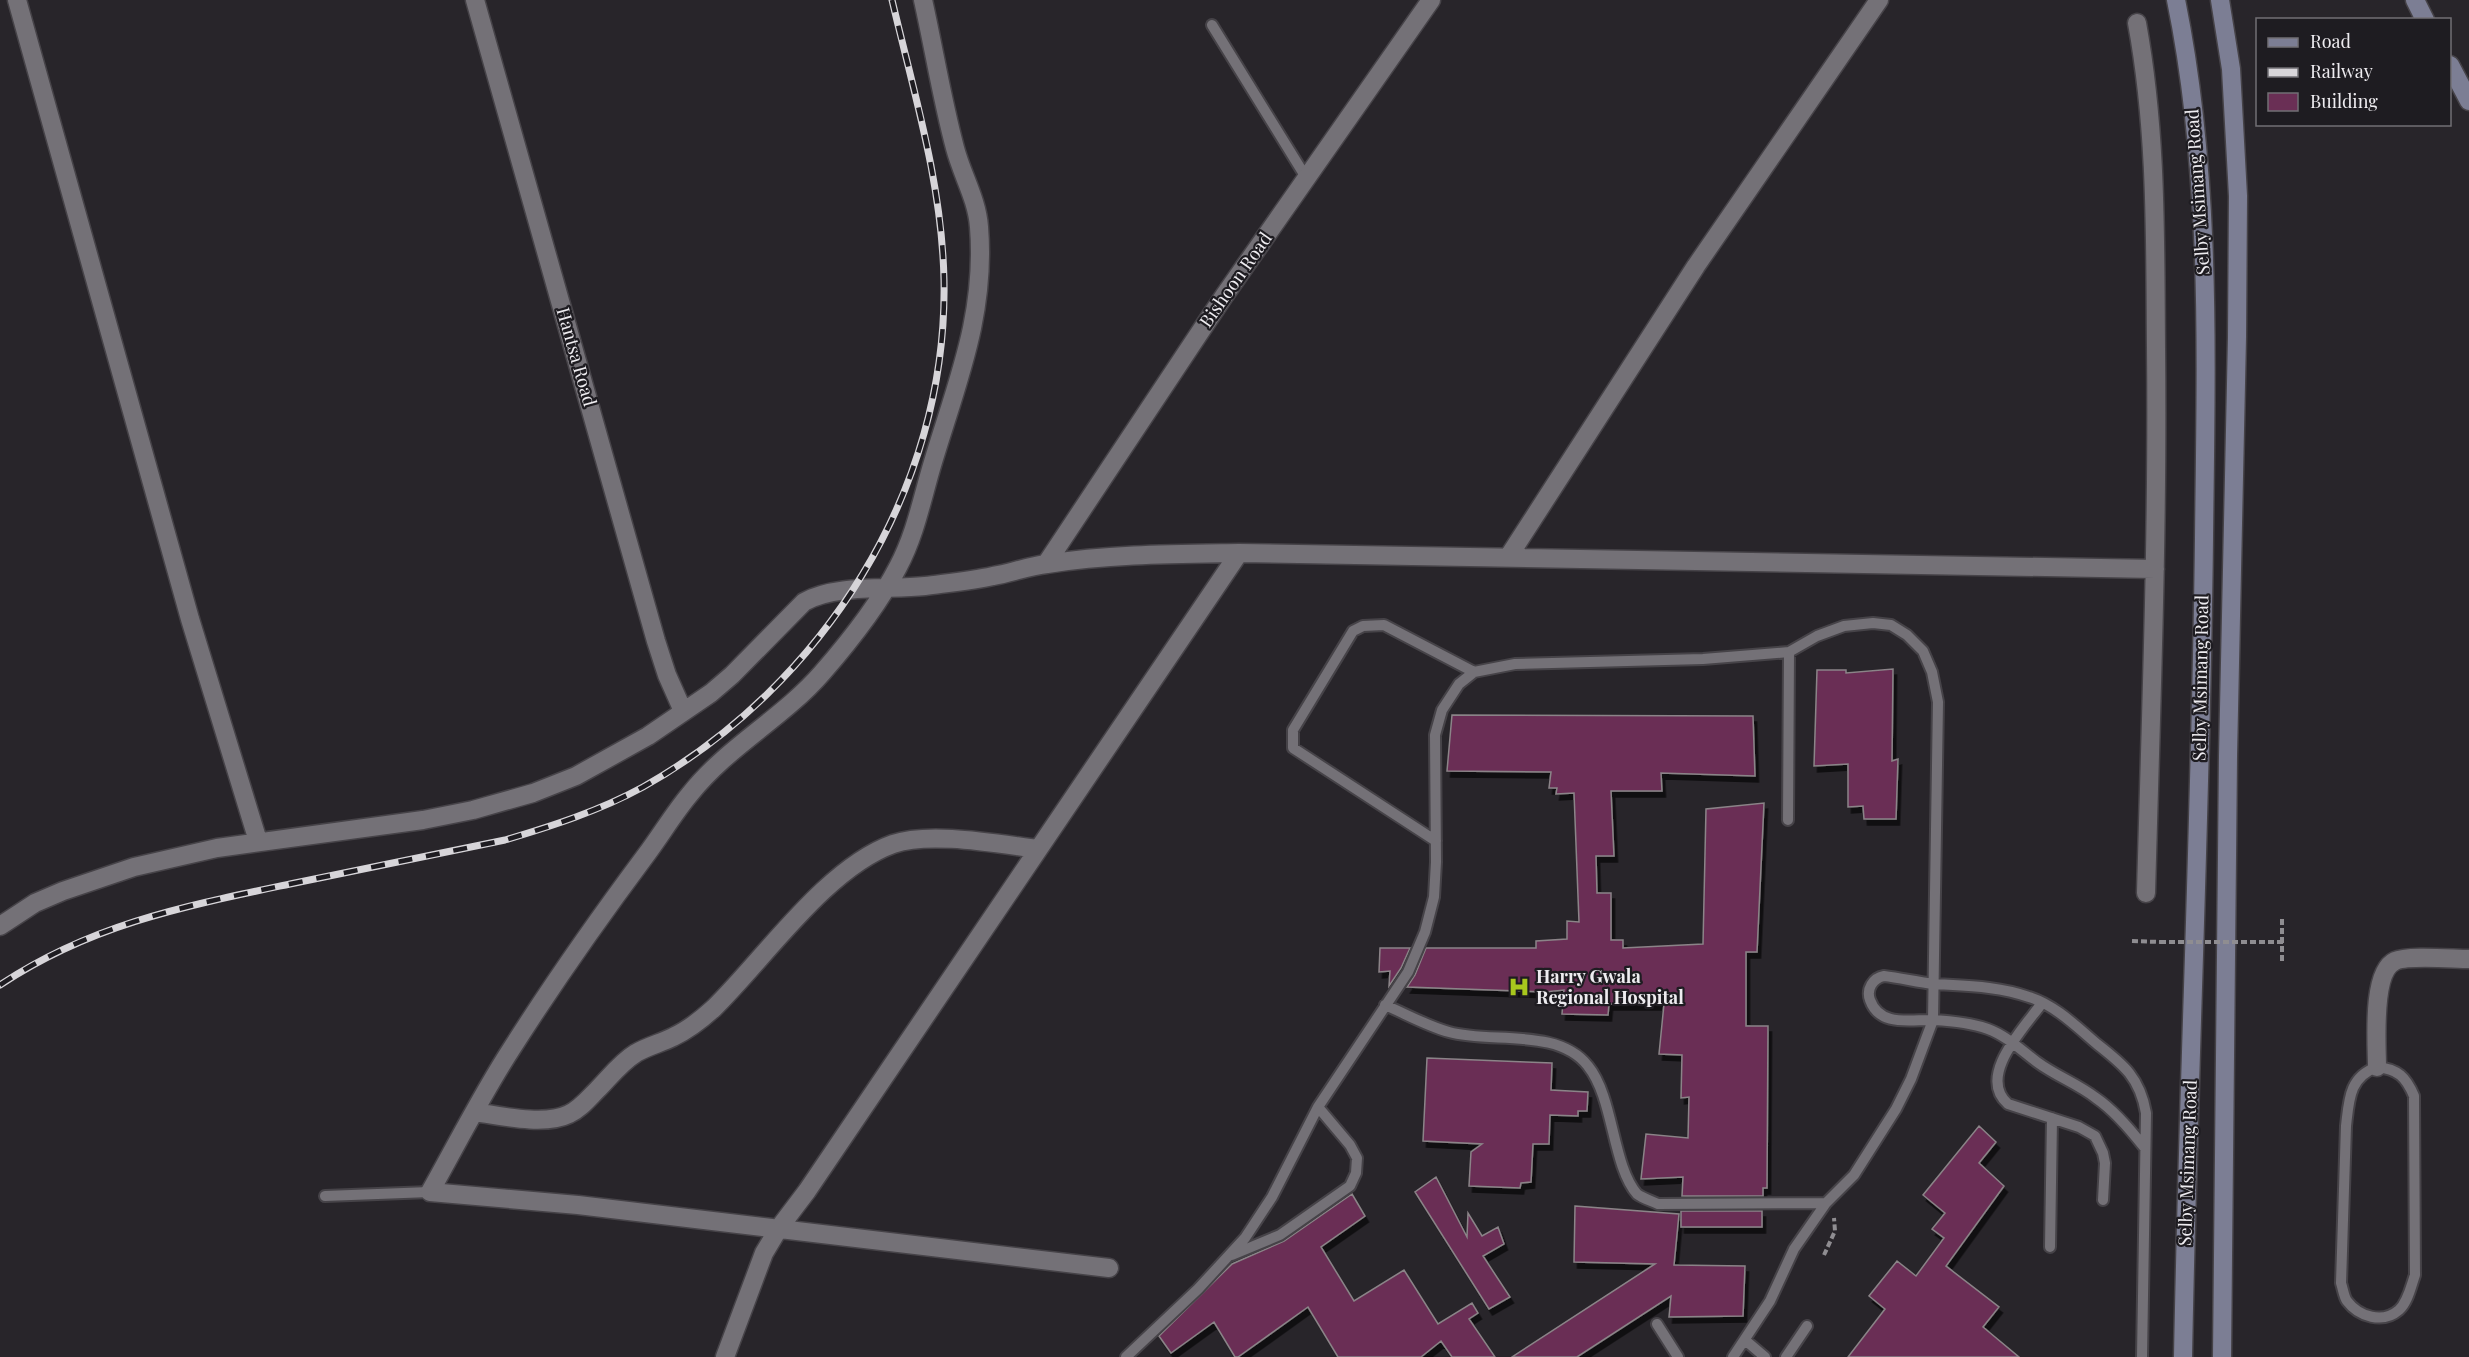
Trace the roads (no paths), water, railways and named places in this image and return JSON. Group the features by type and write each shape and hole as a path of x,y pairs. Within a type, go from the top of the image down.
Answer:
{"main road":[{"name":"Selby Msimang Road","path":"2176,0 2185,46 2198,147 2204,256 2206,400 2202,686 2183,1357"},
{"name":"Selby Msimang Road","path":"2220,0 2231,69 2238,196 2228,756 2222,1357"},
{"path":"2415,0 2424,18"},
{"path":"2451,67 2469,101"}],"street":[{"path":"17,0 190,619 258,841"},
{"name":"Hantsa Road","path":"475,0 656,641 667,675 683,711"},
{"path":"923,0 954,145 976,207 979,226 977,304 962,375 932,463 917,524 898,567 852,636 820,675 723,760 692,791 600,917 510,1051 430,1192 578,1205 1109,1268"},
{"name":"Bishoon Road","path":"1046,564 1224,296 1431,0"},
{"path":"1509,556 1696,266 1879,0"},
{"path":"2137,23 2150,107 2154,154 2157,462 2146,893"},
{"path":"0,926 35,903 101,877 145,864 258,841 423,820 473,810 533,793 576,776 648,736 711,693 732,675 804,602 815,596 832,592 962,581 1046,564 1143,555 1239,553 1509,556 1971,568 2155,569"},
{"path":"725,1357 764,1253 779,1228 807,1191 1239,553"},
{"path":"475,1112 537,1119 569,1114 583,1104 616,1069 636,1053 672,1038 713,1009 802,912 852,866 873,852 896,843 918,839 1038,849"},
{"path":"2377,1067 2379,993 2386,968 2395,961 2407,958 2469,959"}],"lane":[{"path":"1212,25 1307,178"},
{"path":"1125,1357 1198,1289 1245,1238 1272,1197 1318,1107 1408,972 1425,932 1434,897 1436,735 1442,710 1459,684 1474,672 1515,663 1703,659 1789,652 1817,636 1844,626 1872,623 1891,625 1907,635 1923,651 1932,672 1938,702 1933,1020 1911,1079 1896,1109 1854,1175 1829,1199 1794,1249 1770,1301 1733,1357"},
{"path":"1436,841 1293,748 1293,730 1353,631 1364,627 1384,625 1474,672"},
{"path":"1788,820 1789,652"},
{"path":"2142,1357 2146,1113 2138,1083 2110,1054 2074,1025 2030,997 1987,987 1932,983 1884,976 1874,981 1869,993 1870,1000 1878,1013 1886,1018 1905,1021 1933,1020 1976,1025 1991,1030 2040,1064 2096,1097 2127,1126 2144,1147"},
{"path":"2042,1003 2002,1059 1996,1077 2002,1098 2008,1104 2079,1127 2095,1136 2105,1162 2103,1200"},
{"path":"1385,1005 1450,1032 1547,1042 1571,1052 1588,1065 1602,1092 1628,1178 1638,1195 1658,1204 1829,1199"},
{"path":"2377,1067 2391,1068 2400,1073 2409,1083 2414,1096 2415,1275 2408,1296 2399,1310 2383,1318 2357,1312 2346,1300 2341,1283 2346,1126 2349,1102 2354,1085 2365,1071 2377,1067"},
{"path":"1227,1258 1280,1235 1350,1186 1356,1173 1357,1158 1350,1145 1318,1107"},
{"path":"2050,1247 2052,1118"},
{"path":"324,1196 430,1192"},
{"path":"1657,1324 1678,1357"},
{"path":"1786,1357 1807,1326"},
{"path":"1745,1340 1765,1357"}],"railway":[{"path":"0,985 69,947 140,920 213,900 505,840 592,811 643,787 708,745 767,695 818,638 862,574 898,506 924,434 940,358 944,280 938,209 926,139 892,0"}],"place":[{"name":"Harry Gwala Regional Hospital","path":"1519,987"}]}
